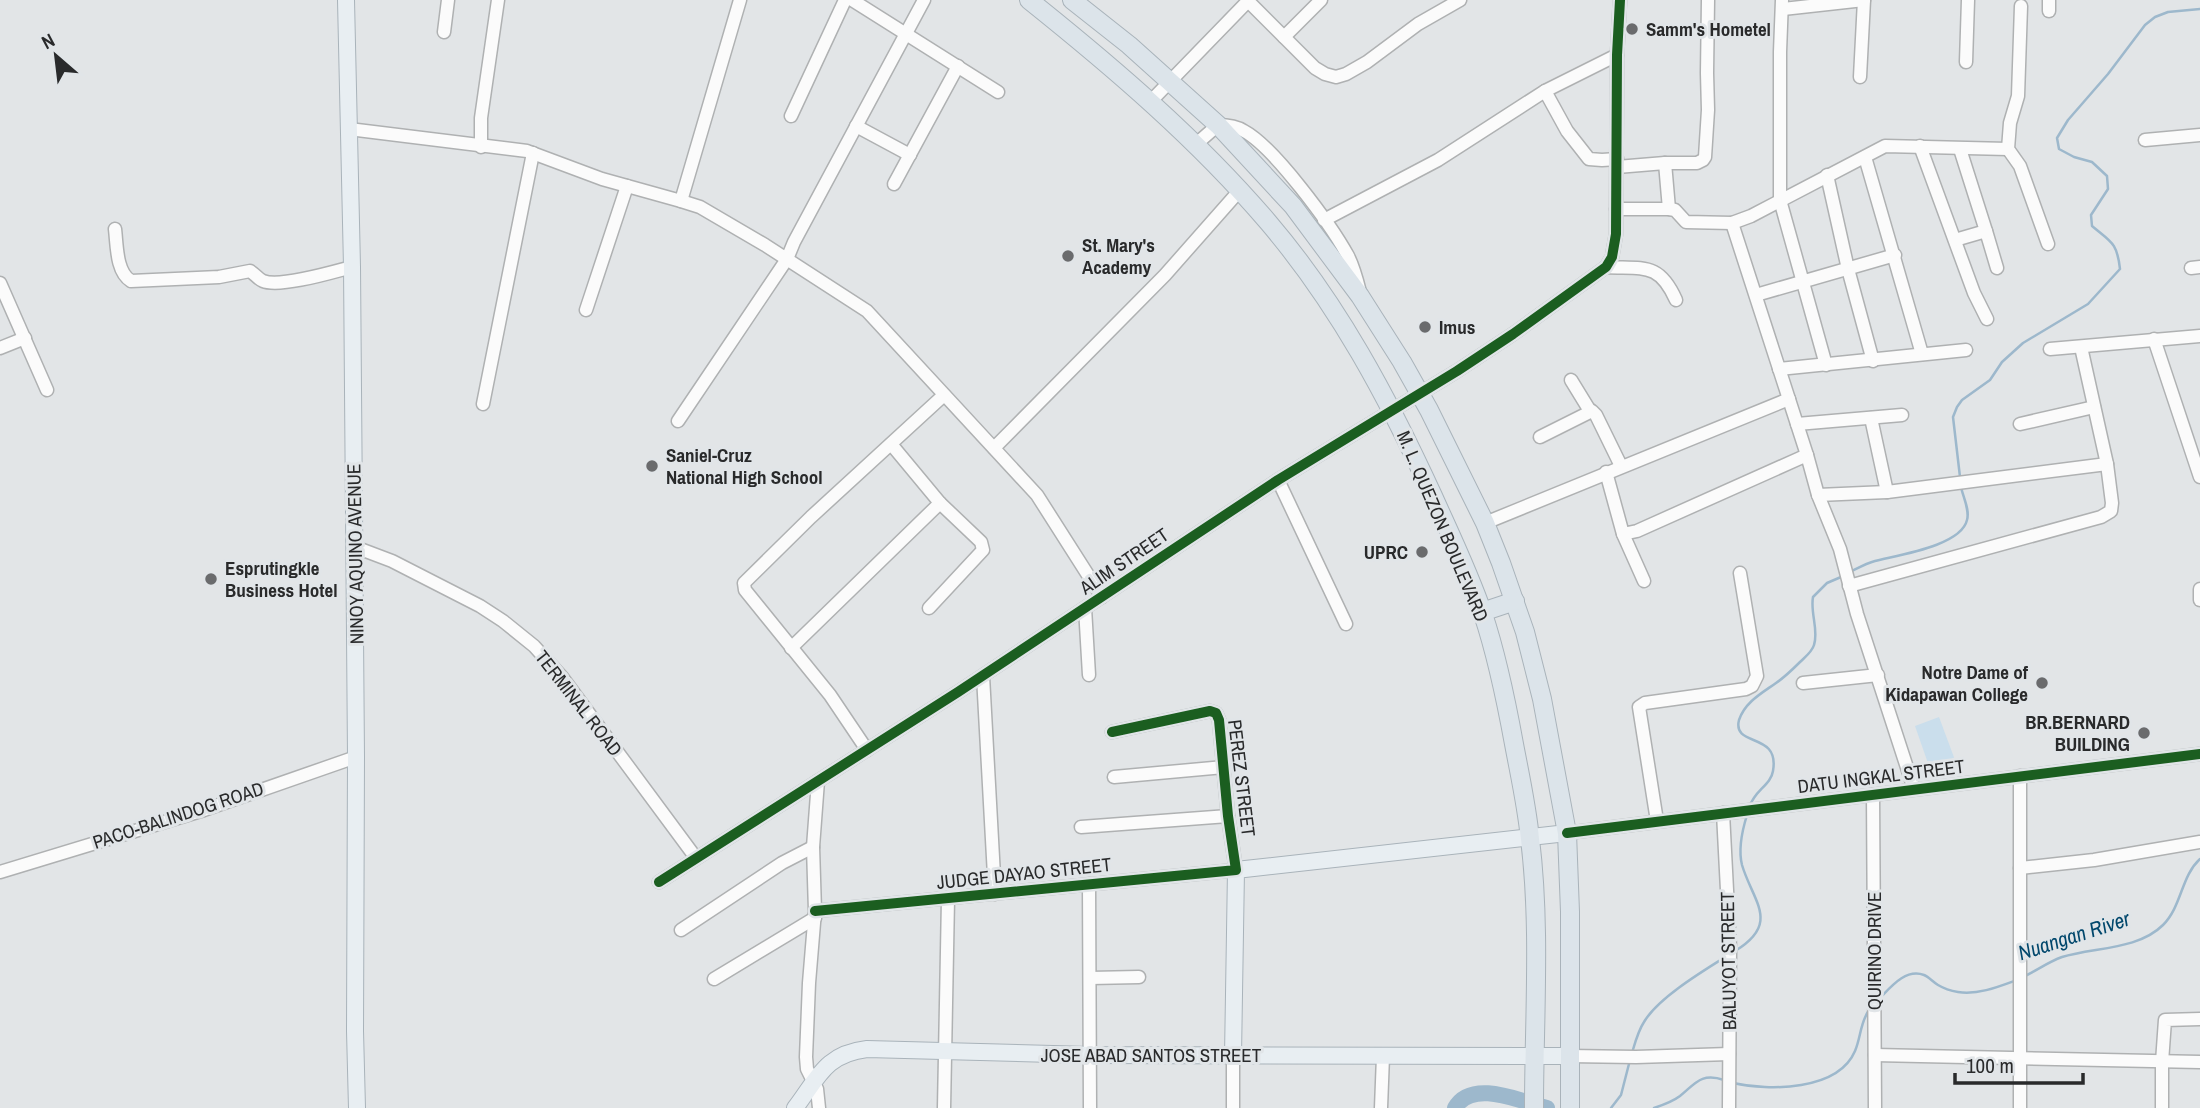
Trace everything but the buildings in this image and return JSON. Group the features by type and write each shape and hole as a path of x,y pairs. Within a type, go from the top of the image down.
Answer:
{"highway":[{"name":"M. L. QUEZON BOULEVARD","path":"1029,0 1151,101 1240,190 1299,261 1337,314 1393,410 1451,536 1482,612 1507,707 1530,837 1535,913 1534,1102"},
{"name":"M. L. QUEZON BOULEVARD","path":"1072,0 1170,80 1218,125 1293,206 1360,296 1420,394 1485,523 1515,601 1542,699 1567,833 1570,912 1570,1105"},
{"path":"1482,612 1515,601"}],"main road":[{"name":"NINOY AQUINO AVENUE","path":"346,0 352,267 355,1031 358,1108"},
{"name":"JUDGE DAYAO STREET","path":"1236,870 1567,833"},
{"name":"PEREZ STREET","path":"1233,1056 1236,870"},
{"name":"JOSE ABAD SANTOS STREET","path":"795,1108 832,1061 852,1051 867,1049 1090,1055 1569,1056"}],"street":[{"path":"444,32 448,0"},
{"path":"481,147 481,118 498,0"},
{"path":"681,201 740,0"},
{"path":"791,116 845,0"},
{"path":"852,0 999,92"},
{"path":"678,421 787,259 924,0"},
{"path":"1284,37 1321,0"},
{"path":"1151,101 1248,1 1315,68 1336,77 1356,69 1418,24 1460,0"},
{"path":"1620,0 1616,209 1614,247 1606,267 1658,273 1670,285 1676,300"},
{"path":"1545,91 1567,131 1589,159 1617,163 1697,163 1705,157 1709,0"},
{"path":"1826,365 1780,200 1782,4 1864,0 1860,77"},
{"path":"1966,62 1968,0"},
{"path":"2021,6 2018,96 2010,123 2008,149 2020,166 2048,244"},
{"path":"1324,220 1438,160 1545,91 1617,55"},
{"path":"894,184 958,66"},
{"path":"1195,145 1218,125 1234,126 1255,138 1293,179 1324,220 1354,270 1360,296"},
{"path":"856,126 910,155"},
{"path":"349,129 533,153 708,211 787,259 866,311 994,448 1037,495 1102,597"},
{"path":"2145,140 2200,135"},
{"path":"1616,209 1669,209 1675,210 1686,222 1732,223 1751,216 1885,146 2008,149"},
{"path":"1920,146 1974,293 1987,319"},
{"path":"1960,149 1997,268"},
{"path":"483,404 533,153"},
{"path":"1865,157 1922,354"},
{"path":"1665,163 1669,209"},
{"path":"1827,175 1873,361"},
{"path":"586,310 627,186"},
{"path":"994,448 1165,275 1240,190"},
{"path":"1732,223 1818,495 1835,534 1914,789"},
{"path":"115,229 121,270 126,279 131,281 219,277 250,271 264,281 276,282 352,267"},
{"path":"1955,240 1986,232"},
{"path":"1756,295 1895,255"},
{"name":"ALIM STREET","path":"659,882 983,676 1278,480 1513,334 1606,267"},
{"path":"0,284 47,390"},
{"path":"2050,349 2200,335"},
{"path":"0,348 25,338"},
{"path":"2154,339 2200,477"},
{"path":"1848,583 1968,555 2111,511 2107,464 2081,347"},
{"path":"1779,369 1966,350"},
{"path":"1571,380 1590,411 1596,415 1621,466"},
{"path":"867,750 830,695 745,590 744,583 811,517 944,395"},
{"path":"1485,523 1789,399"},
{"path":"2020,424 2094,407"},
{"path":"1540,437 1590,411"},
{"path":"1797,424 1902,415"},
{"path":"1871,418 1888,492"},
{"path":"891,444 940,503 984,546 929,608"},
{"path":"1623,534 1637,531 1807,455"},
{"path":"1818,495 1888,492 2107,464"},
{"path":"1605,472 1623,534 1644,581"},
{"path":"1278,480 1346,624"},
{"path":"791,648 940,503"},
{"name":"TERMINAL ROAD","path":"355,547 392,561 480,606 534,646 562,677 695,858"},
{"path":"1657,821 1639,707 1645,703 1667,699 1746,689 1755,682 1757,676 1740,573"},
{"path":"2200,589 2200,600"},
{"path":"1085,608 1089,675"},
{"path":"1803,683 1878,675"},
{"path":"983,676 995,894"},
{"name":"PEREZ STREET","path":"1112,732 1215,712 1219,720 1236,870"},
{"name":"DATU INGKAL STREET","path":"1567,833 2200,754"},
{"name":"PACO-BALINDOG ROAD","path":"0,872 204,810 356,757"},
{"path":"1114,777 1224,767"},
{"path":"2020,776 2020,1108"},
{"path":"818,781 813,847 815,915 808,983 806,1057 819,1108"},
{"name":"QUIRINO DRIVE","path":"1873,794 1875,1108"},
{"name":"BALUYOT STREET","path":"1723,813 1730,948 1728,1108"},
{"path":"1081,827 1228,816"},
{"path":"2020,868 2094,860 2200,842"},
{"path":"681,930 792,856 813,847"},
{"name":"JUDGE DAYAO STREET","path":"815,915 1236,870"},
{"path":"1089,884 1090,1108"},
{"path":"944,1108 948,899"},
{"path":"714,979 815,915"},
{"path":"1090,978 1139,977"},
{"path":"2162,1108 2165,1020 2200,1018"},
{"path":"1569,1056 1636,1058 1729,1054"},
{"path":"1875,1055 2200,1062"},
{"name":"PEREZ STREET","path":"1233,1056 1233,1108"},
{"path":"1381,1108 1383,1056"}],"shaded area":[{"path":"1939,717 1955,760 1930,769 1915,726"}],"waterway":[{"path":"1960,477 1953,417 1962,400 1990,380 2002,362 2023,343 2088,304 2120,269 2112,243 2092,226 2091,215 2108,189 2107,176 2092,162 2059,149 2057,138 2068,120 2108,74 2145,25 2168,12 2200,9"},
{"path":"1850,572 1872,562 1927,548 1953,537 1962,529 1968,516 1961,487"},
{"path":"1750,806 1772,776 1773,758 1770,750 1742,734 1739,720 1750,703 1786,676 1812,650 1816,633 1813,597 1827,583 1841,577"},
{"path":"1735,951 1749,941 1757,931 1760,921 1760,911 1740,853 1747,815"},
{"name":"Nuangan River","path":"2023,977 2062,957 2115,947 2153,933 2169,917 2189,874 2200,859"},
{"path":"1632,1053 1642,1026 1651,1013 1682,986 1727,956"},
{"name":"Nuangan River","path":"1878,1000 1898,980 1910,974 1924,975 1942,987 1965,993 1988,990 2017,980"},
{"name":"Nuangan River","path":"1733,1083 1783,1087 1818,1081 1834,1074 1846,1064 1855,1051 1869,1010"},
{"path":"1611,1108 1621,1095 1630,1060"},
{"name":"Nuangan River","path":"1654,1108 1674,1100 1704,1078 1724,1080"},
{"name":"Nuangan River","path":"1455,1108 1463,1099 1473,1094 1485,1093 1511,1097 1547,1108"}],"cycle path":[{"path":"659,882 958,692 1278,480 1457,371 1606,267 1612,257 1616,234 1620,0"},
{"path":"815,911 1236,870 1216,713 1210,711 1112,732"},
{"path":"1567,833 2200,754"}],"place":[{"name":"Samm's Hometel","path":"1632,29"},
{"name":"St. Mary's Academy","path":"1068,256"},
{"name":"Imus","path":"1425,327"},
{"name":"Saniel-Cruz National High School","path":"652,466"},
{"name":"UPRC","path":"1422,552"},
{"name":"Esprutingkle Business Hotel","path":"211,579"},
{"name":"Notre Dame of Kidapawan College","path":"2042,683"},
{"name":"BR.BERNARD BUILDING","path":"2144,733"}]}
